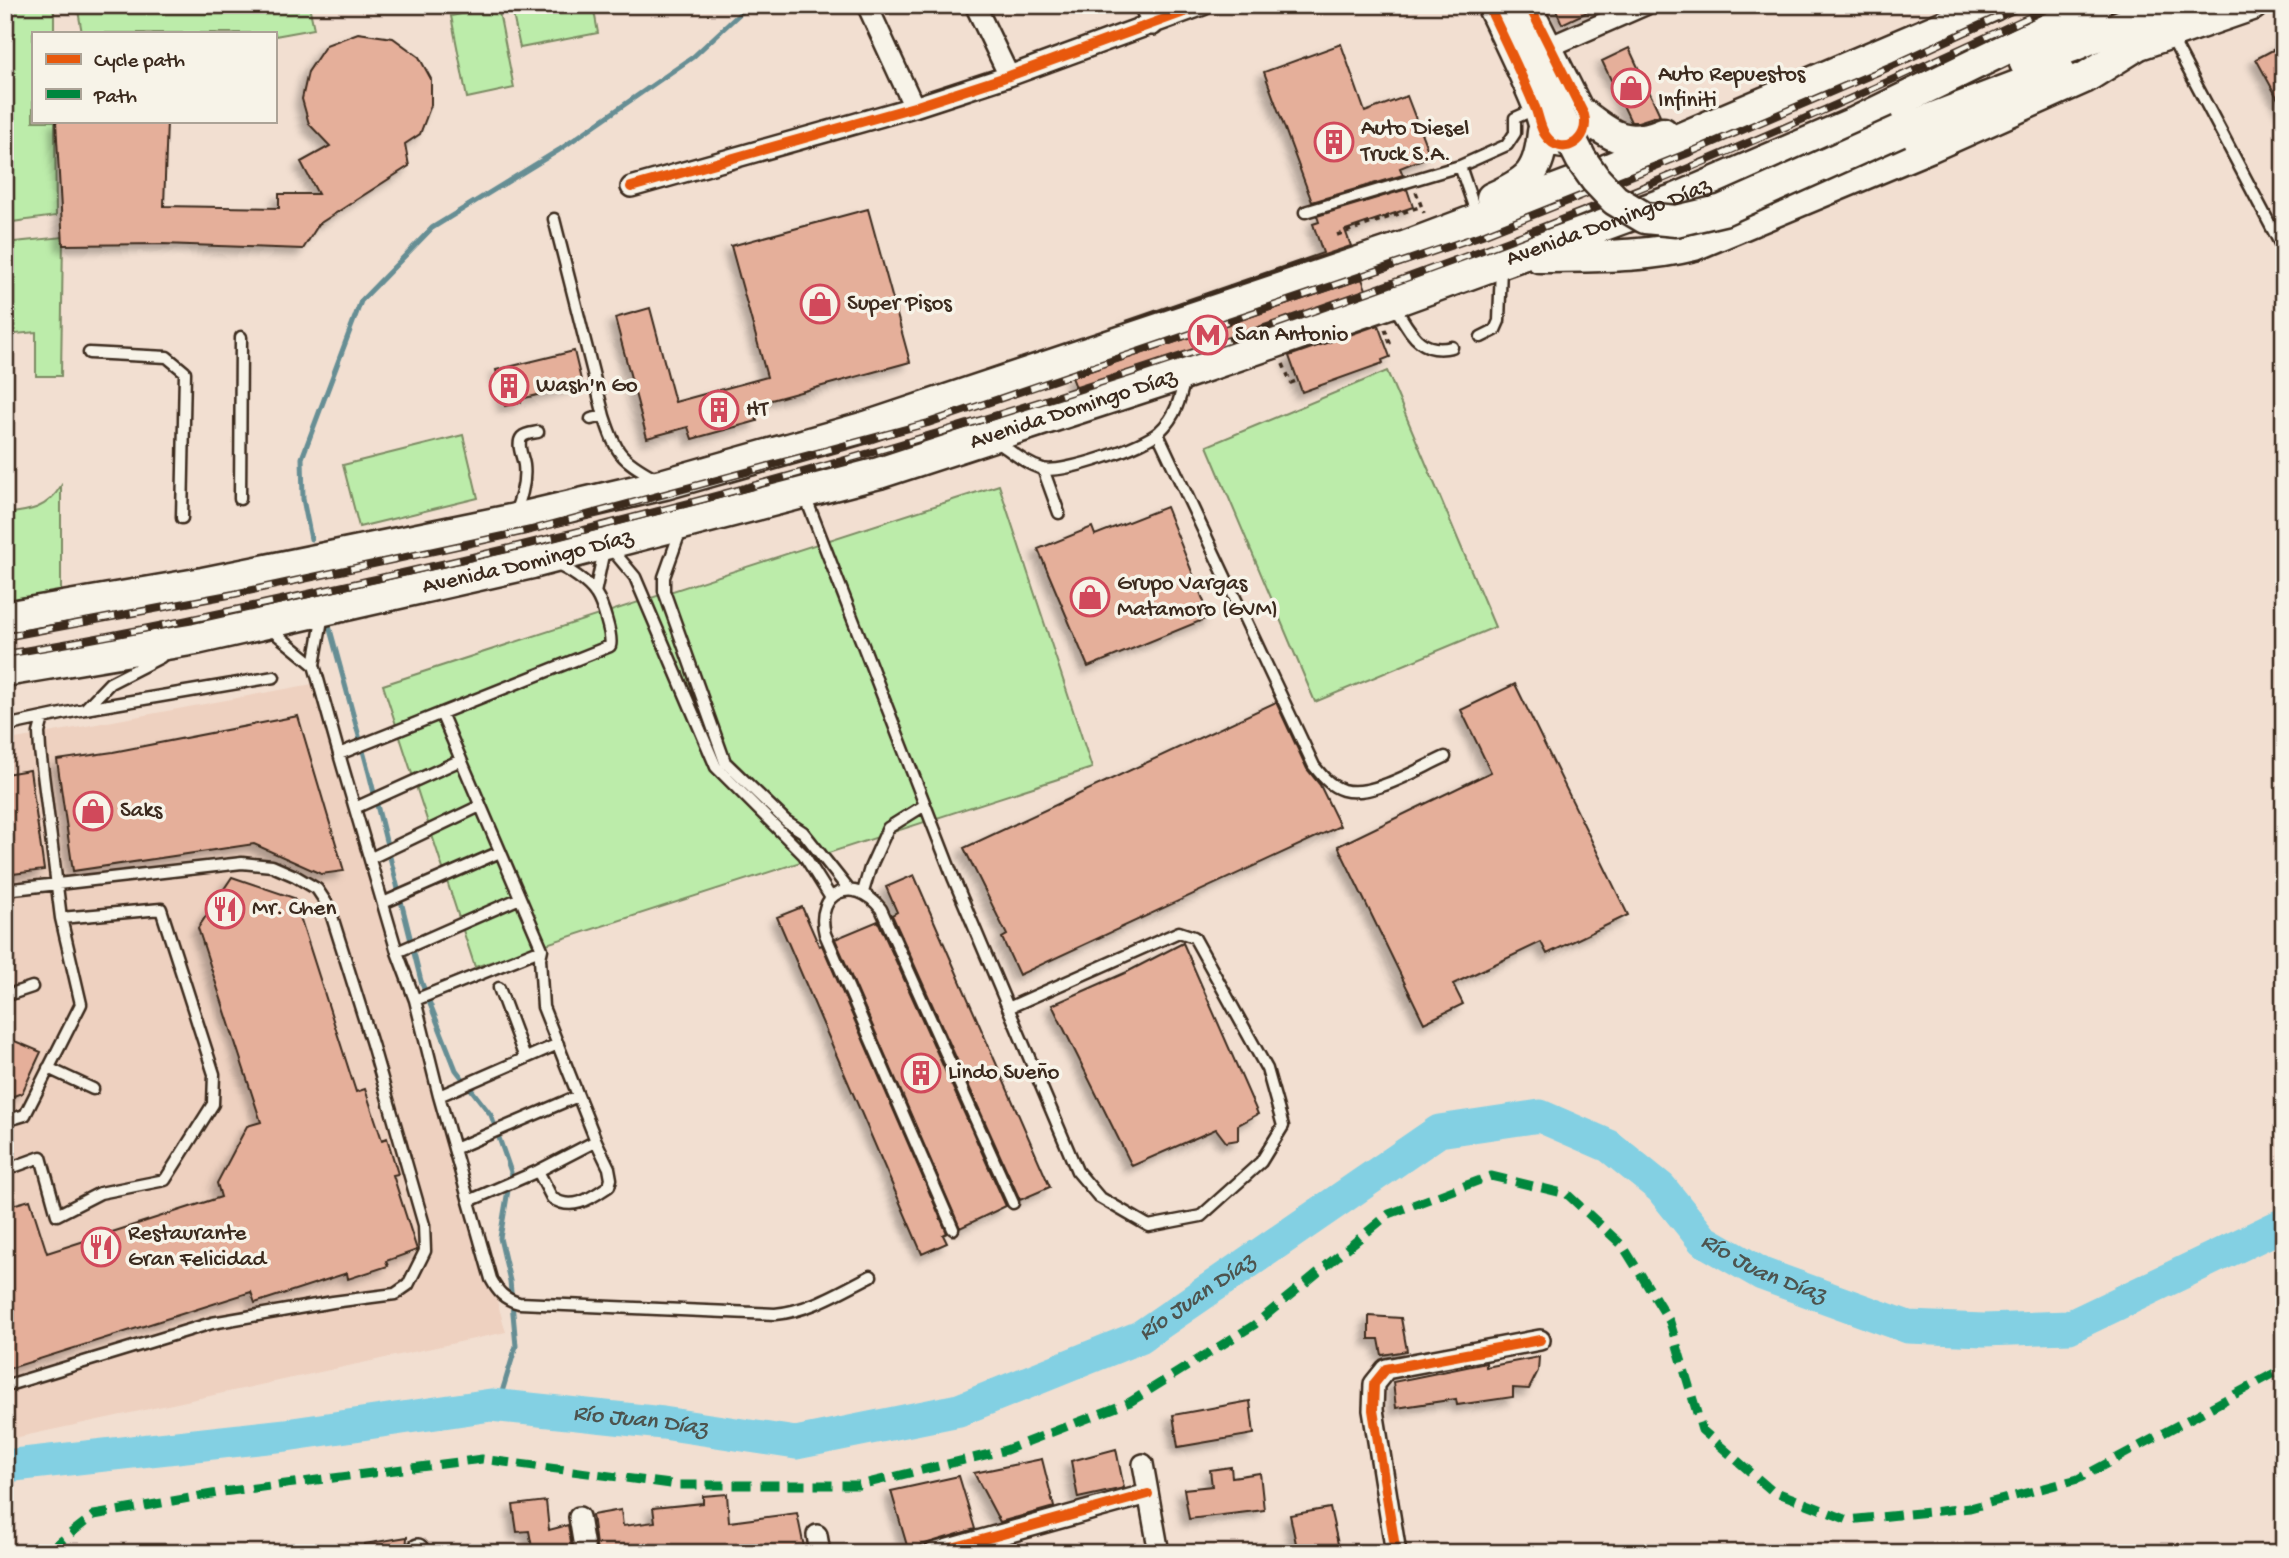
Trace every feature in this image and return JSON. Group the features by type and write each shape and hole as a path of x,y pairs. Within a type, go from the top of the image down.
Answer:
{"main road":[{"path":"1507,5 1556,118 1596,180 1615,200 1645,218 1676,221 1723,210 1899,131 2062,68 2134,47 2252,5"},
{"path":"1556,118 1631,141 1650,138 1913,21 1940,5"},
{"name":"Avenida Domingo Díaz","path":"5,617 204,583 511,520 665,484 866,427 1404,247 1592,176 1994,5"},
{"name":"Avenida Domingo Díaz","path":"5,671 196,639 264,624 544,560 879,472 1186,373 1676,199 1856,122 2096,5"},
{"path":"1856,122 2073,46 2170,5"},
{"path":"1508,260 1632,256 1663,253 1694,245 1929,148 2086,77 2134,47"},
{"path":"1404,247 1426,217 1447,217 1474,207 1522,182 1533,172 1541,158 1556,118"}],"street":[{"path":"867,5 914,107"},
{"path":"975,5 1009,76"},
{"path":"1144,5 1153,25"},
{"path":"631,187 914,107 1009,76 1203,5"},
{"path":"1488,5 1556,118"},
{"path":"1530,5 1549,47 1556,118"},
{"path":"1549,47 1645,5"},
{"path":"1396,1553 1373,1410 1374,1384 1386,1369 1540,1340"},
{"path":"1143,1465 1160,1553"},
{"path":"934,1553 1148,1494"},
{"path":"579,1517 585,1553"}],"lane":[{"path":"2170,35 2284,251"},
{"path":"1305,212 1460,166 1507,145 1514,133 1514,118 1556,118"},
{"path":"1460,166 1474,207"},
{"path":"554,219 613,444 622,457 634,467 665,484"},
{"path":"1480,337 1495,330 1499,321 1508,260"},
{"path":"1392,302 1418,341 1438,350 1452,347"},
{"path":"240,499 241,337"},
{"path":"89,353 167,357 185,372 182,518"},
{"path":"990,436 1028,463 1044,469 1068,468 1144,442 1158,434 1178,408 1186,373"},
{"path":"591,419 604,416"},
{"path":"511,520 524,485 524,466 519,444 525,435 538,432"},
{"path":"1158,434 1314,766 1327,781 1343,789 1374,789 1445,757"},
{"path":"1044,469 1059,513"},
{"path":"804,492 925,805 1008,1008 1077,1171 1099,1197 1149,1226 1201,1216 1261,1162 1283,1126 1267,1069 1194,937 1180,932 1008,1008"},
{"path":"685,523 671,553 664,577 664,592 718,748 733,772 786,821 803,832 849,890"},
{"path":"595,593 607,543"},
{"path":"607,543 635,577 716,767 804,855 831,898"},
{"path":"340,754 610,646 611,636 595,593 562,567 544,560"},
{"path":"324,610 314,665 397,952 415,1000 469,1200 495,1287 500,1294 519,1303 775,1314 807,1307 871,1276"},
{"path":"264,624 314,665"},
{"path":"85,709 110,683 196,639"},
{"path":"5,726 85,709 274,677"},
{"path":"442,713 542,949 540,958 543,1007 609,1168 611,1179 609,1186 578,1204 559,1203 552,1198 538,1171"},
{"path":"5,1121 25,1115 81,1004 61,918 40,750 39,733 43,718"},
{"path":"357,807 461,760"},
{"path":"863,892 870,868 888,828 925,805"},
{"path":"371,858 480,806"},
{"path":"383,903 500,852"},
{"path":"5,890 242,863 272,866 317,889 330,908 372,1044 424,1225 425,1251 408,1285 395,1294 212,1323 5,1386"},
{"path":"953,1229 824,934 821,921 824,907 831,898 849,890 863,892 872,897 881,909 1013,1203"},
{"path":"397,952 520,898"},
{"path":"5,1170 46,1155 57,1215 103,1188 165,1180 213,1104 214,1074 161,909 61,918"},
{"path":"415,1000 542,949"},
{"path":"5,996 32,987"},
{"path":"499,988 525,1058"},
{"path":"439,1096 558,1044"},
{"path":"48,1068 93,1089"},
{"path":"454,1149 578,1096"},
{"path":"469,1200 538,1171 596,1141"}],"path":[{"path":"1337,235 1426,217 1417,192"},
{"path":"1290,383 1298,380"}],"shaded area":[{"path":"318,683 506,1332 5,1440 5,741"}],"green space":[{"path":"5,5 54,5 54,32 32,32 32,122 55,122 56,216 5,223"},
{"path":"77,5 309,5 314,29 276,36 276,32 82,32"},
{"path":"511,5 593,5 598,33 520,48"},
{"path":"498,7 514,88 467,98 451,16"},
{"path":"63,237 61,376 36,376 36,332 5,335 5,243"},
{"path":"1387,371 1495,627 1315,702 1207,446"},
{"path":"463,435 478,498 359,527 343,465"},
{"path":"999,485 1092,768 475,967 383,685"},
{"path":"61,486 61,595 5,603 5,514 37,508 50,500"}],"building":[{"path":"1554,5 1602,5 1562,24"},
{"path":"358,33 393,38 419,57 431,79 431,105 420,134 405,144 409,166 319,224 303,249 162,244 63,245 56,122 167,122 164,206 279,208 279,194 318,194 301,162 330,146 309,124 302,99 308,72 326,45"},
{"name":"Auto Diesel Truck S.A.","path":"1341,44 1365,112 1407,96 1430,156 1400,168 1403,175 1312,202 1264,72"},
{"path":"2284,44 2284,110 2256,59"},
{"name":"Auto Repuestos Infiniti","path":"1629,48 1660,115 1638,122 1631,122 1602,61"},
{"path":"1407,189 1413,207 1345,230 1351,246 1126,321 1323,253 1313,224 1319,222 1317,216"},
{"name":"Super Pisos","path":"868,209 910,362 753,405 757,421 692,439 688,427 647,438 615,318 650,308 675,402 767,377 731,246"},
{"path":"1362,279 1367,292 1077,390 1072,377"},
{"path":"1378,325 1390,357 1382,360 1383,363 1302,392 1289,356"},
{"path":"574,351 582,384 521,399 521,402 505,406 496,370"},
{"path":"1166,507 1210,617 1088,667 1038,549 1092,527 1095,535"},
{"path":"1515,684 1628,915 1547,954 1541,942 1453,984 1463,1004 1424,1023 1338,846 1491,772 1461,710"},
{"path":"1276,702 1307,769 1320,785 1340,826 1019,975 1002,938 1007,935 964,848"},
{"path":"298,716 344,871 321,874 254,844 73,871 57,760 113,752"},
{"path":"30,770 44,870 5,875 5,774"},
{"path":"914,875 1050,1187 1020,1200 892,915 897,912 886,887"},
{"path":"232,877 294,898 356,1092 365,1089 382,1140 387,1138 398,1174 393,1175 417,1250 386,1261 388,1266 348,1279 347,1273 255,1303 251,1292 5,1370 5,1207 30,1200 47,1253 221,1197 217,1183 247,1126 261,1122 198,928"},
{"path":"802,907 819,946 822,945 947,1233 943,1235 947,1243 922,1254 777,917"},
{"name":"Lindo Sueño","path":"878,921 1006,1206 960,1228 835,939"},
{"path":"1183,943 1258,1114 1238,1125 1238,1140 1226,1142 1216,1129 1132,1166 1052,1005 1127,972"},
{"path":"5,1037 41,1052 22,1093 5,1099"},
{"path":"1369,1316 1401,1318 1407,1351 1382,1355 1379,1339 1369,1339"},
{"path":"1539,1357 1538,1371 1529,1389 1513,1388 1513,1397 1457,1405 1456,1399 1396,1408 1393,1382 1486,1363 1486,1367"},
{"path":"1250,1401 1254,1434 1178,1447 1173,1415"},
{"path":"1116,1449 1124,1488 1078,1498 1071,1461"},
{"path":"1042,1459 1054,1507 1000,1522 974,1473"},
{"path":"1231,1467 1232,1477 1260,1473 1264,1510 1189,1519 1184,1489 1212,1486 1210,1470"},
{"path":"959,1476 975,1529 908,1549 891,1491"},
{"path":"727,1494 729,1522 797,1513 804,1547 727,1553 713,1553 710,1546 647,1553 597,1553 592,1515 621,1510 623,1526 655,1522 653,1508 703,1503 703,1496"},
{"path":"546,1501 549,1530 568,1525 573,1553 533,1553 529,1531 517,1532 513,1505"},
{"path":"1330,1508 1340,1553 1298,1553 1290,1515"},
{"path":"407,1537 406,1553 365,1553 364,1544"}],"waterway":[{"path":"311,539 303,499 302,458 361,301 432,228 559,150 693,57 749,5"},
{"path":"328,622 421,981 456,1070 491,1115 511,1172 500,1238 510,1281 516,1346 498,1405"},
{"name":"Río Juan Díaz","path":"5,1466 286,1435 491,1405 663,1423 796,1443 959,1410 1140,1337 1439,1131 1540,1116 1609,1146 1661,1188 1703,1240 1762,1274 1908,1327 1984,1330 2069,1327 2284,1224"}],"railway":[{"path":"5,637 234,594 531,530 928,423 1485,234 1691,152 1894,65 2024,5"},
{"path":"5,654 202,617 537,542 812,469 1084,388 1354,297 1631,192 1915,70 2055,5"}],"marked path":[{"path":"54,1553 56,1545 94,1515 223,1492 482,1459 678,1485 859,1485 1006,1450 1130,1402 1254,1325 1389,1214 1491,1176 1567,1194 1623,1246 1670,1322 1702,1430 1771,1490 1848,1520 1970,1508 2078,1479 2284,1368"}],"cycle path":[{"path":"631,187 914,107 1009,76 1203,5"},
{"path":"1488,5 1546,136 1553,143 1567,146 1579,139 1583,132 1584,115 1529,5"},
{"path":"1396,1553 1373,1410 1374,1384 1386,1369 1540,1340"},
{"path":"934,1553 1148,1494"}],"place":[{"name":"Auto Repuestos Infiniti","path":"1631,88"},
{"name":"Auto Diesel Truck S.A.","path":"1334,142"},
{"name":"Super Pisos","path":"820,304"},
{"name":"San Antonio","path":"1208,335"},
{"name":"Wash'n Go","path":"509,386"},
{"name":"HT","path":"719,410"},
{"name":"Grupo Vargas Matamoro (GVM)","path":"1090,597"},
{"name":"Saks","path":"93,811"},
{"name":"Mr. Chen","path":"225,909"},
{"name":"Lindo Sueño","path":"921,1073"},
{"name":"Restaurante Gran Felicidad","path":"101,1247"}]}
